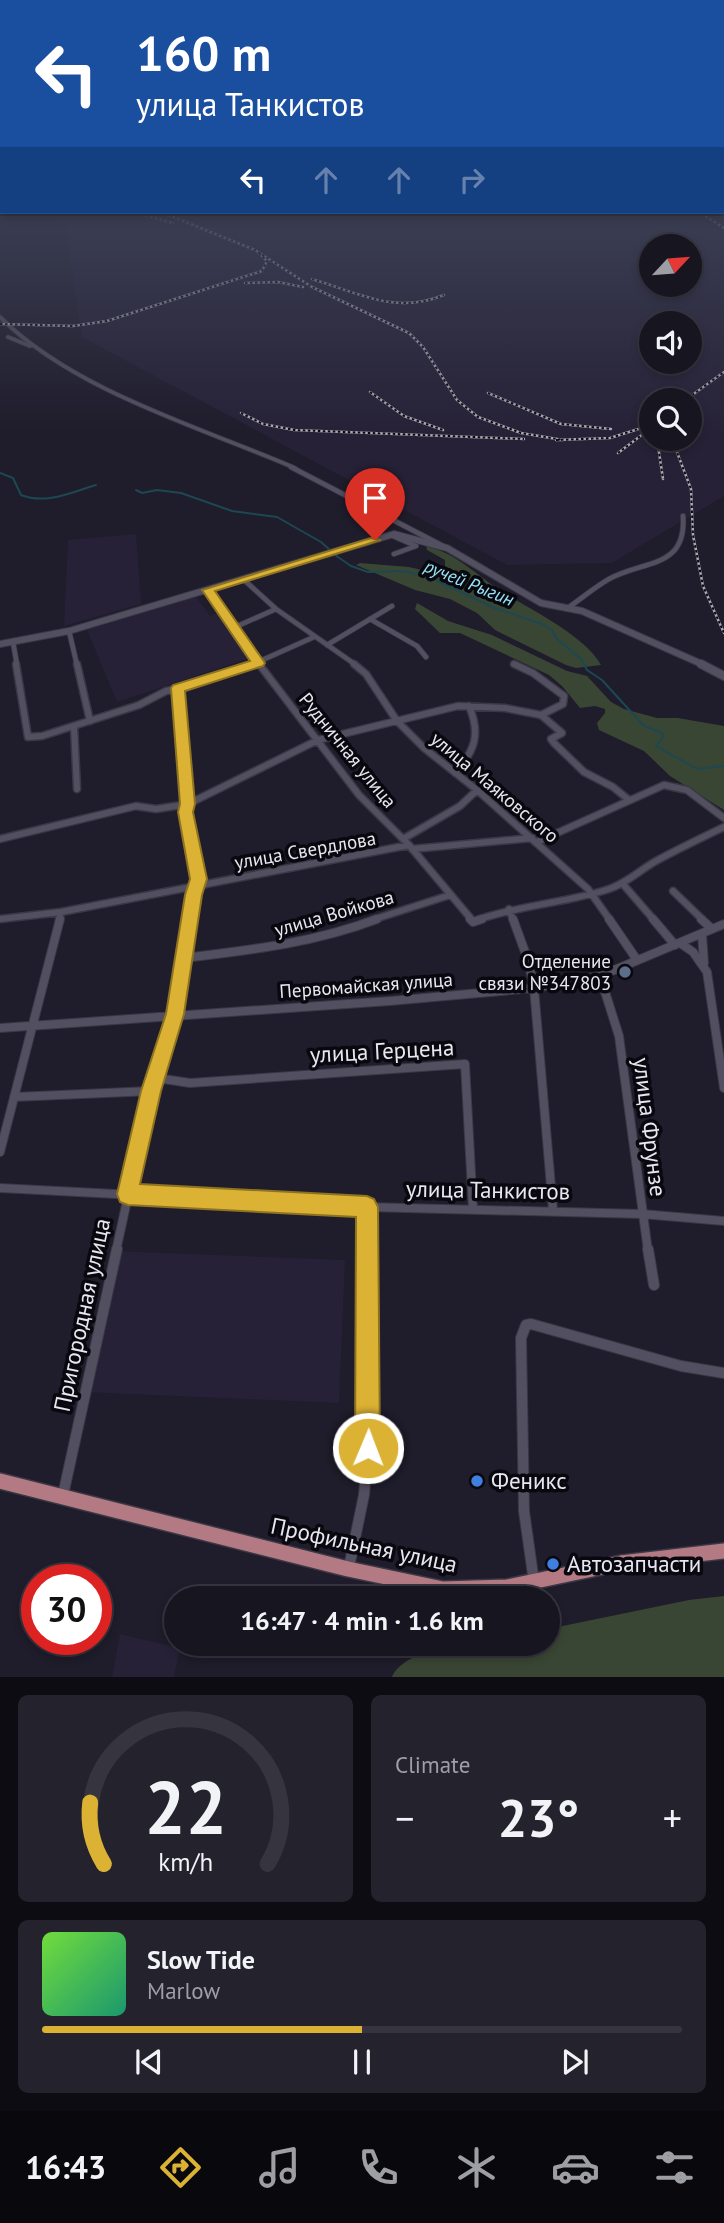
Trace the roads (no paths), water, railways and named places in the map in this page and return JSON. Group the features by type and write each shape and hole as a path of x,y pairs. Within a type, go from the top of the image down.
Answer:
{"main road":[{"name":"Профильная улица","path":"0,1481 348,1569 443,1589 477,1590 534,1582 621,1563 724,1551"}],"street":[{"path":"0,317 18,334 105,390 294,468 447,548 531,598 548,605 569,607 667,647 724,676"},
{"path":"0,338 18,334"},
{"path":"8,337 36,346"},
{"path":"569,607 611,579 670,557 678,547 684,529 683,516"},
{"path":"0,644 69,631 391,534 404,535 447,548"},
{"path":"391,534 416,546 394,554"},
{"name":"улица Маяковского","path":"243,579 276,609 366,674 397,721 424,748 477,790 591,893 637,960"},
{"name":"Рудничная улица","path":"208,590 258,663 359,795 411,847 473,922 509,909"},
{"path":"327,645 392,607"},
{"path":"233,628 276,609"},
{"path":"370,618 417,646 426,657"},
{"path":"69,631 90,721"},
{"path":"13,642 29,737 139,705 160,693 258,663 314,637"},
{"path":"514,664 533,673 564,696 563,704 541,715"},
{"name":"Пригородная улица","path":"62,1498 151,1091 175,1014 198,879 185,812 188,804 178,688"},
{"path":"456,773 477,744 477,730 469,706"},
{"path":"0,839 136,806 156,809 188,804 318,740 450,707 505,708 541,715 562,733 551,739 554,743 584,772 613,787 629,800"},
{"path":"74,726 77,789"},
{"name":"улица Свердлова","path":"0,919 61,912 411,847 534,840 658,786 670,784 702,799 724,818"},
{"path":"403,839 460,806 477,790"},
{"path":"553,1210 534,988 528,960 509,909 555,903 622,883 654,862 724,827"},
{"path":"622,883 678,944 693,951 705,965"},
{"path":"673,891 712,929"},
{"name":"улица Войкова","path":"184,958 286,946 348,930 396,911 450,895"},
{"path":"0,1152 61,912"},
{"name":"Первомайская улица","path":"0,1028 390,1001 534,988 600,976 724,924"},
{"path":"702,934 724,1088"},
{"name":"улица Фрунзе","path":"600,976 619,1036 654,1285"},
{"name":"улица Герцена","path":"157,1078 190,1083 466,1063 473,1209"},
{"path":"14,1097 151,1091"},
{"name":"улица Танкистов","path":"0,1188 367,1207 553,1210 724,1220"},
{"path":"348,1569 364,1495 369,1433 367,1207"},
{"path":"534,1582 526,1527 522,1450 521,1338 526,1325 531,1324 681,1366 724,1373"}],"waterway":[{"name":"ручей Рыгин","path":"0,473 13,478 21,495 30,498 49,498 96,485"},
{"name":"ручей Рыгин","path":"136,490 142,493 157,490 181,493 232,511 277,517 321,542 331,551"},
{"name":"ручей Рыгин","path":"335,555 351,566 368,572 403,571 429,577 492,607 542,624 552,630 556,638 581,659 587,670 602,680 643,725 662,733 663,737 656,746 697,769 724,766"}],"railway":[{"path":"0,324 73,326 107,321 246,276"},
{"path":"295,276 312,287 409,333 423,347 457,400 478,417 521,433 562,440"},
{"path":"312,279 377,300 393,302 426,301 444,295"},
{"path":"245,283 278,282 303,287"},
{"path":"702,388 724,372"},
{"path":"370,392 404,416 443,430"},
{"path":"488,393 561,424 611,429"},
{"path":"241,413 263,424 294,430 524,439"},
{"path":"562,440 610,438 639,429"},
{"path":"618,453 639,437"},
{"path":"556,440 562,440"},
{"path":"659,451 663,479"},
{"path":"677,451 691,489 693,535 703,586 724,633"}],"place":[{"name":"Отделение связи №347803","path":"625,972"},
{"name":"Феникс","path":"477,1481"},
{"name":"Автозапчасти","path":"553,1564"}]}
